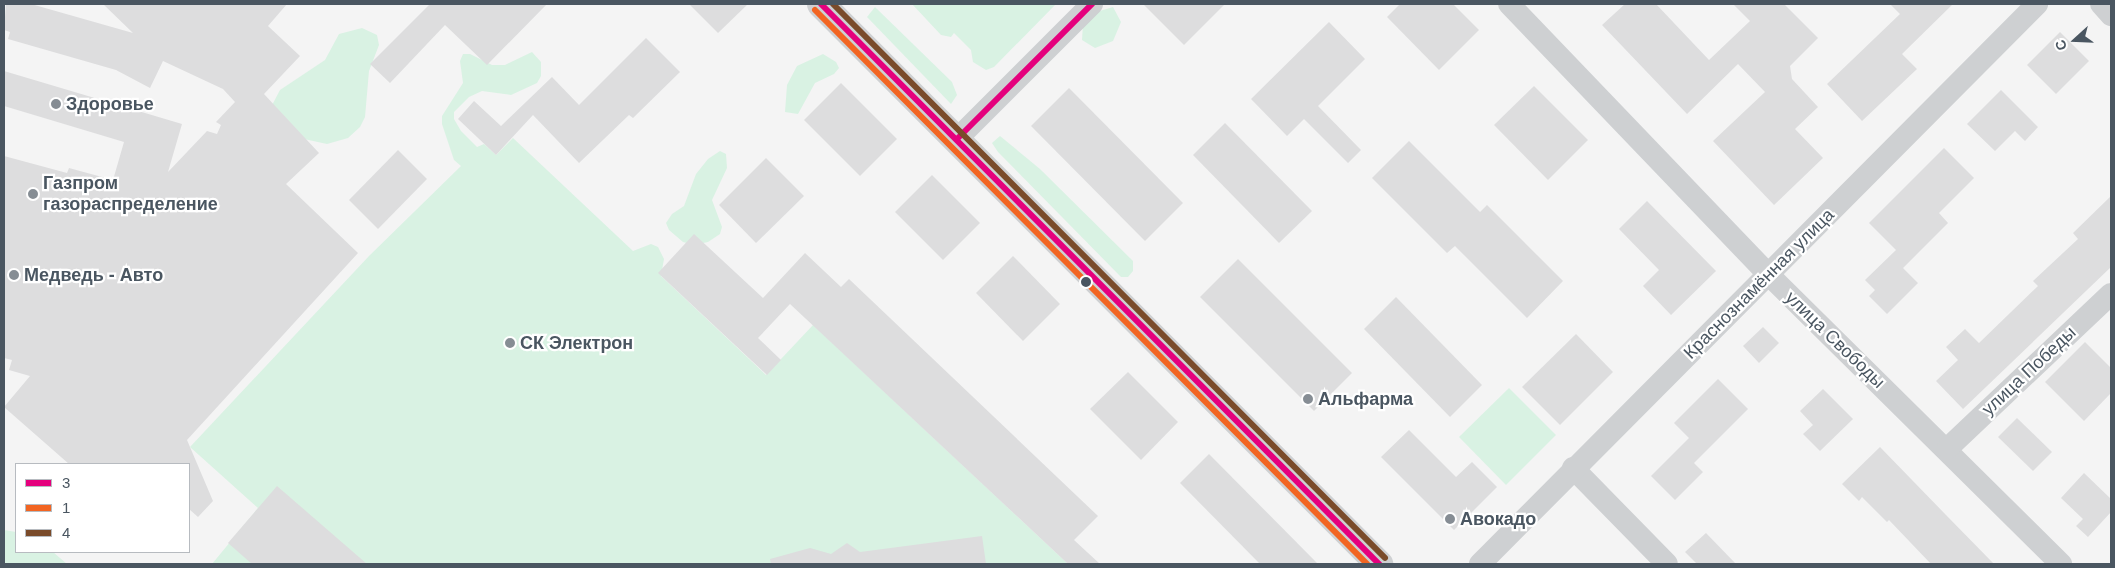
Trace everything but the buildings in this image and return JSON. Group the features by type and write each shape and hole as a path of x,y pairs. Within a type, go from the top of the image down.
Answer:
{"street":[{"path":"821,4 1380,564"},
{"path":"957,139 1092,4"},
{"name":"улица Свободы","path":"1509,4 1769,275 1948,448 2061,564"},
{"name":"Краснознамённая улица","path":"1480,564 1573,468 1769,275 2037,4"},
{"path":"2101,4 2111,15"},
{"name":"улица Победы","path":"1948,448 2111,294"},
{"path":"1573,468 1667,564"}],"green space":[{"path":"912,4 1056,4 994,67 986,70 973,62 971,50 954,33 951,37 941,35"},
{"path":"875,7 952,82 957,95 951,104 867,17"},
{"path":"1113,7 1121,22 1113,41 1095,48 1082,40 1083,24 1093,13"},
{"path":"362,28 377,35 379,45 369,71 365,117 360,127 348,138 327,144 304,139 270,109 280,90 325,60 339,34"},
{"name":"СК Электрон","path":"532,52 541,62 541,76 537,83 511,95 482,91 469,97 454,112 454,119 461,131 477,147 484,144 496,155 513,138 633,251 651,244 658,247 664,259 661,276 766,375 813,325 1068,564 212,564 258,508 190,447 369,256 461,166 454,160 442,124 442,116 463,83 460,61 463,54 470,54 492,65 505,65"},
{"path":"823,54 836,62 839,68 834,74 815,83 798,114 785,112 787,85 797,66"},
{"path":"1000,136 1040,169 1133,261 1133,271 1128,277 1121,277 998,152 992,143"},
{"path":"720,151 726,154 727,168 712,200 722,227 720,234 708,242 694,245 683,242 669,230 666,223 672,214 684,206 696,174 708,159"},
{"path":"1509,388 1556,435 1506,485 1459,437"},
{"path":"4,530 15,532 15,553 54,553 67,564 4,564"}],"transit line":[{"name":"3","path":"821,4 1379,564"},
{"name":"4","path":"833,4 1385,558"},
{"name":"3","path":"957,139 1092,4"},
{"name":"1","path":"815,10 1367,564"}],"place":[{"name":"Здоровье","path":"56,104"},
{"name":"Газпром газораспределение","path":"33,194"},
{"name":"Медведь - Авто","path":"14,275"},
{"name":"СК Электрон","path":"510,343"},
{"name":"Альфарма","path":"1308,399"},
{"name":"Авокадо","path":"1450,519"}]}
